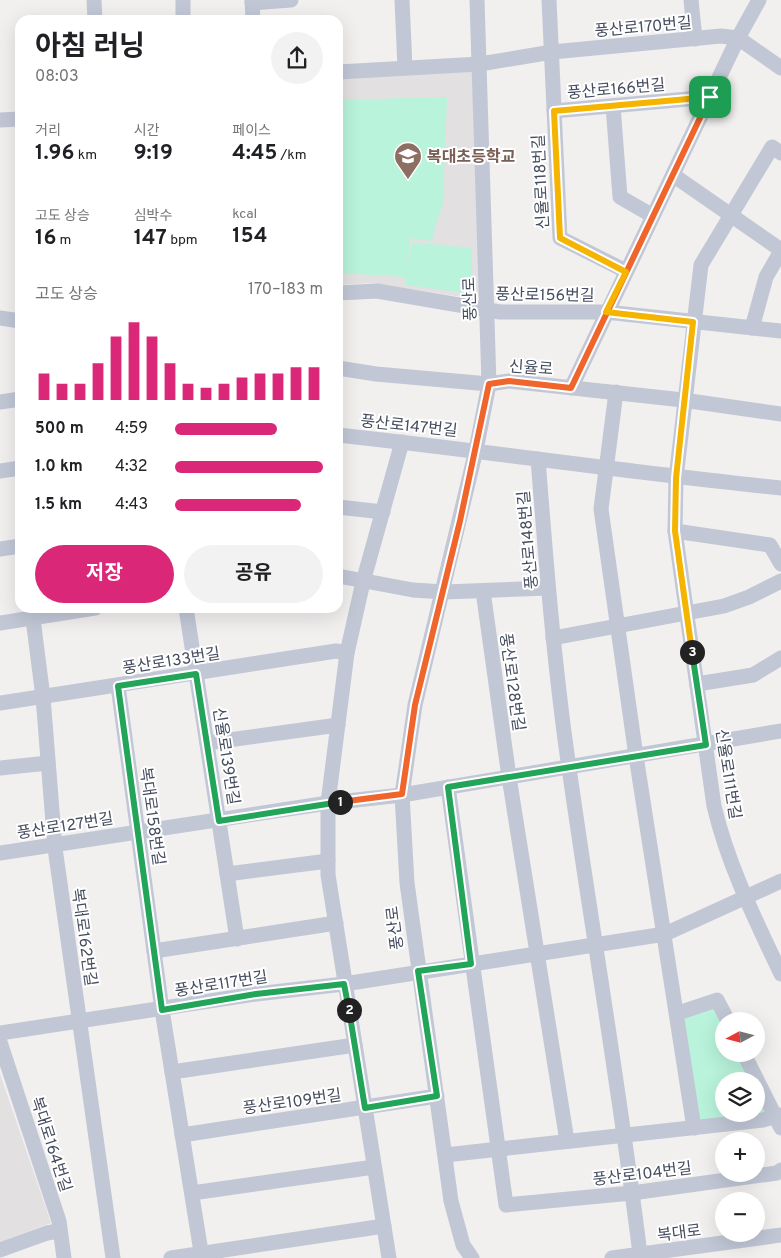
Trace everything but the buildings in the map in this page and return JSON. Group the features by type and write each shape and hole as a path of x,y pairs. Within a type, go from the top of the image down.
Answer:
{"street":[{"path":"94,0 95,15"},
{"path":"183,0 184,15"},
{"path":"253,15 252,2 290,0"},
{"path":"402,0 404,68"},
{"name":"풍산로","path":"472,1258 463,1245 450,1201 437,1096 406,883 402,794 415,705 444,592 489,384 477,0"},
{"path":"549,0 554,111"},
{"path":"691,0 695,39"},
{"path":"571,388 738,38 759,0"},
{"name":"풍산로170번길","path":"343,72 480,64 552,52 721,36 738,38"},
{"path":"738,38 781,68"},
{"name":"풍산로166번길","path":"554,111 710,97"},
{"path":"613,106 620,198 653,216"},
{"name":"신율로118번길","path":"554,111 560,238 626,272"},
{"path":"0,120 15,119"},
{"path":"693,322 701,264 772,147 781,154"},
{"path":"672,175 781,251 766,277 752,328"},
{"name":"풍산로156번길","path":"343,292 378,291 487,310 606,312 781,331"},
{"path":"0,318 15,320"},
{"name":"신율로111번길","path":"693,322 676,478 675,531 714,806 721,833 744,896 781,974"},
{"name":"신율로","path":"343,369 376,374 489,384 509,381 616,392 781,414"},
{"path":"616,392 601,509 636,756 678,1012 694,1128"},
{"path":"0,402 15,400"},
{"name":"풍산로147번길","path":"343,436 476,450"},
{"path":"389,1258 344,984 328,861 328,803 348,652 363,582 402,442"},
{"path":"476,450 676,478 781,488"},
{"name":"풍산로148번길","path":"538,458 553,638"},
{"path":"0,471 15,469"},
{"path":"343,508 383,512"},
{"path":"675,531 770,545 781,564"},
{"path":"0,549 15,547"},
{"path":"343,577 413,590 444,592 548,588"},
{"path":"640,1254 612,1046 569,767 553,638 617,624 724,606 749,597 781,581"},
{"name":"풍산로128번길","path":"483,591 509,777 566,1141"},
{"path":"0,623 66,613"},
{"name":"신율로139번길","path":"187,613 237,939"},
{"name":"복대로162번길","path":"33,619 43,697 55,844 113,1258"},
{"name":"풍산로133번길","path":"0,703 336,651 348,652"},
{"path":"697,684 753,675 781,658"},
{"name":"복대로158번길","path":"118,686 162,1010 202,1255"},
{"path":"207,744 338,725"},
{"path":"402,794 706,745 781,731"},
{"path":"0,768 48,764"},
{"path":"448,787 498,1149"},
{"name":"풍산로127번길","path":"0,852 219,821 328,803 402,794"},
{"path":"227,874 328,861"},
{"name":"풍산로117번길","path":"0,1033 162,1010 256,994 344,984 664,934 744,896 781,881"},
{"path":"154,951 336,923"},
{"path":"678,1012 717,1000 723,1012"},
{"name":"복대로164번길","path":"0,1042 59,1221 64,1258"},
{"path":"172,1072 355,1045"},
{"path":"445,1155 779,1120 748,1062"},
{"name":"풍산로109번길","path":"182,1135 437,1096"},
{"name":"풍산로104번길","path":"498,1149 506,1205 632,1192 777,1173 781,1170"},
{"path":"192,1193 374,1166"},
{"path":"171,1258 202,1255 384,1226"},
{"path":"0,1250 47,1233 59,1232"},
{"name":"복대로","path":"612,1258 781,1236"}],"shaded area":[{"name":"복대초등학교","path":"472,71 480,296 475,299 372,283 343,285 343,77"},
{"path":"0,1074 51,1223 0,1242"}],"green space":[{"name":"복대초등학교","path":"447,97 443,204 432,241 410,238 408,263 412,242 472,248 472,294 406,285 406,277 343,273 343,100"},
{"path":"713,1006 716,1012 715,1062 741,1062 746,1072 715,1072 715,1120 699,1122 684,1016"}],"place":[{"name":"복대초등학교","path":"408,180"}],"route":[{"path":"710,97 554,111 560,238 626,272 606,312 693,322 676,478 675,531 706,745 448,787 471,964 418,971 437,1096 365,1108 344,984 256,994 162,1010 118,686 196,674 219,821 328,803 402,794 415,705 444,592 489,384 509,381 571,388 606,312 626,272 710,97"}]}
